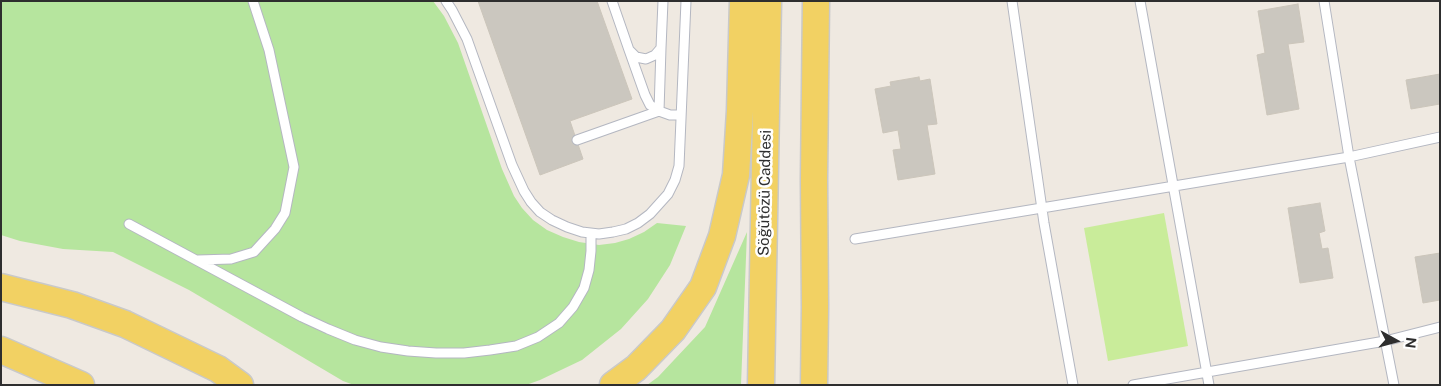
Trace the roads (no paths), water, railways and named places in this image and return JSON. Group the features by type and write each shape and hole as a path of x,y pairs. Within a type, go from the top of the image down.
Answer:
{"main road":[{"path":"613,385 636,368 673,330 703,287 722,236 736,176 740,111 742,1"},
{"name":"Söğütözü Caddesi","path":"761,385 768,1"},
{"path":"814,385 816,1"},
{"path":"1,287 72,305 125,324 254,385"},
{"path":"1,350 81,385"},
{"path":"218,369 240,385"}],"lane":[{"path":"196,260 231,259 254,252 275,229 285,213 294,167 269,50 253,1"},
{"path":"446,1 467,39 512,165 531,202 540,212 552,220 582,232 599,234 626,229 638,223 650,214 668,194 675,180 679,166 686,1"},
{"path":"612,1 650,105 670,115 681,116"},
{"path":"659,111 663,1"},
{"path":"1012,1 1041,207 1072,385"},
{"path":"1140,1 1209,385"},
{"path":"1324,1 1349,157 1394,385"},
{"path":"629,50 636,57 646,59 655,55 661,48"},
{"path":"577,140 659,111"},
{"path":"855,239 1349,157 1440,137"},
{"path":"129,224 302,317 355,340 381,347 408,351 464,352 490,350 516,346 538,337 559,323 573,307 584,288 589,270 591,233"},
{"path":"1133,385 1385,341 1440,327"}]}
